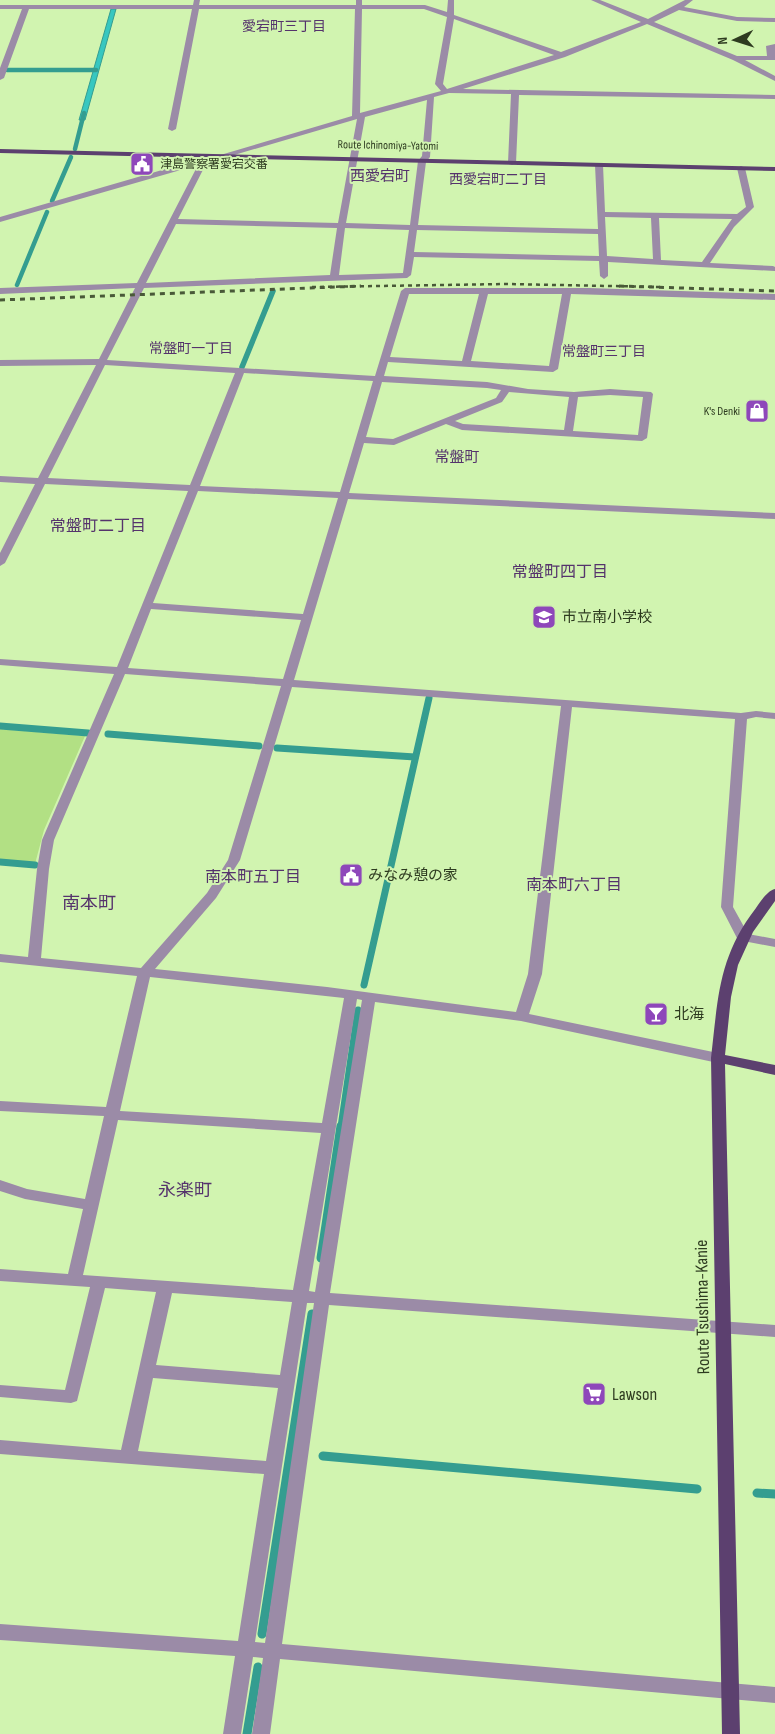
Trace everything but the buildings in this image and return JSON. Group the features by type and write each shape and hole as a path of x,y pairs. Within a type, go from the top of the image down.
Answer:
{"main road":[{"name":"Route Ichinomiya-Yatomi","path":"0,152 205,158 221,156 775,169"},
{"name":"Route Tsushima-Kanie","path":"731,1734 718,1058 728,976 744,937 760,911 775,892"},
{"path":"718,1058 775,1070"}],"street":[{"path":"451,0 450,23 439,84 446,91 775,97"},
{"path":"594,0 736,58 775,79"},
{"path":"221,156 446,91 562,55 648,22 680,8 690,0"},
{"path":"0,7 28,4 196,3 425,6 562,55"},
{"path":"172,129 196,3"},
{"path":"0,78 28,4"},
{"path":"334,278 341,224 354,160 359,116 359,4"},
{"path":"680,8 737,19 775,20"},
{"path":"736,58 773,58 770,46 775,46"},
{"path":"758,78 775,79"},
{"path":"512,163 515,92"},
{"path":"0,291 407,275 422,161 426,157 431,95"},
{"path":"0,220 205,158"},
{"path":"0,563 205,158"},
{"path":"599,165 604,276"},
{"path":"704,265 731,225 750,207 741,168"},
{"path":"601,214 740,217"},
{"path":"655,215 658,262"},
{"path":"173,221 602,232"},
{"path":"411,254 658,262 774,268 773,281"},
{"path":"466,364 484,290"},
{"path":"74,1280 144,973 212,895 234,860 405,291 567,291 775,297"},
{"path":"385,359 553,370 567,291"},
{"path":"0,364 101,362 487,385 528,392 574,395 610,392 648,394 642,438 462,427 446,421"},
{"path":"34,962 42,869 48,840 122,671 241,370"},
{"path":"360,440 394,442 499,400 507,388"},
{"path":"568,433 574,395"},
{"path":"0,479 775,516"},
{"path":"148,606 306,617"},
{"path":"0,662 567,704 741,716 756,714 775,716"},
{"path":"521,1017 535,974 567,704"},
{"path":"741,716 726,907 744,937 775,944"},
{"path":"0,958 351,994 521,1017 718,1058"},
{"path":"232,1734 286,1382 351,994"},
{"path":"261,1734 322,1298 369,997"},
{"path":"0,1106 328,1128"},
{"path":"0,1185 25,1194 92,1205"},
{"path":"0,1275 775,1332"},
{"path":"0,1391 71,1397 99,1282"},
{"path":"128,1457 165,1288"},
{"path":"146,1371 286,1382"},
{"path":"0,1447 273,1468"},
{"path":"0,1632 273,1651 775,1694"}],"green space":[{"path":"0,729 85,736 44,830 35,864 0,860"}],"water":[{"path":"111,9 116,9 85,120 79,120"}],"waterway":[{"path":"7,70 96,70"},
{"path":"75,149 84,113"},
{"path":"52,201 71,157"},
{"path":"17,285 47,212"},
{"path":"242,367 273,291"},
{"path":"364,985 429,698"},
{"path":"0,726 88,733"},
{"path":"108,734 259,746"},
{"path":"277,748 415,757"},
{"path":"0,862 35,865"},
{"path":"341,1127 358,1010"},
{"path":"321,1258 341,1126"},
{"path":"262,1634 312,1314"},
{"path":"323,1456 697,1489"},
{"path":"757,1493 775,1494"},
{"path":"247,1734 258,1667"}],"railway":[{"path":"351,286 506,284 632,286"},
{"path":"0,300 351,286"},
{"path":"312,287 351,286"},
{"path":"351,286 361,286"},
{"path":"619,286 632,286"},
{"path":"632,286 662,287"},
{"path":"632,286 775,291"}],"place":[{"name":"津島警察署愛宕交番","path":"142,164"},
{"name":"K's Denki","path":"757,411"},
{"name":"市立南小学校","path":"544,617"},
{"name":"みなみ憩の家","path":"351,875"},
{"name":"北海","path":"656,1014"},
{"name":"Lawson","path":"594,1394"}],"district":[{"name":"愛宕町三丁目","path":"284,26"},
{"name":"西愛宕町","path":"380,176"},
{"name":"西愛宕町二丁目","path":"498,179"},
{"name":"常盤町一丁目","path":"191,348"},
{"name":"常盤町三丁目","path":"604,351"},
{"name":"常盤町","path":"457,457"},
{"name":"常盤町二丁目","path":"98,525"},
{"name":"常盤町四丁目","path":"560,571"},
{"name":"南本町五丁目","path":"253,876"},
{"name":"南本町六丁目","path":"574,884"},
{"name":"南本町","path":"89,903"},
{"name":"永楽町","path":"185,1190"}]}
